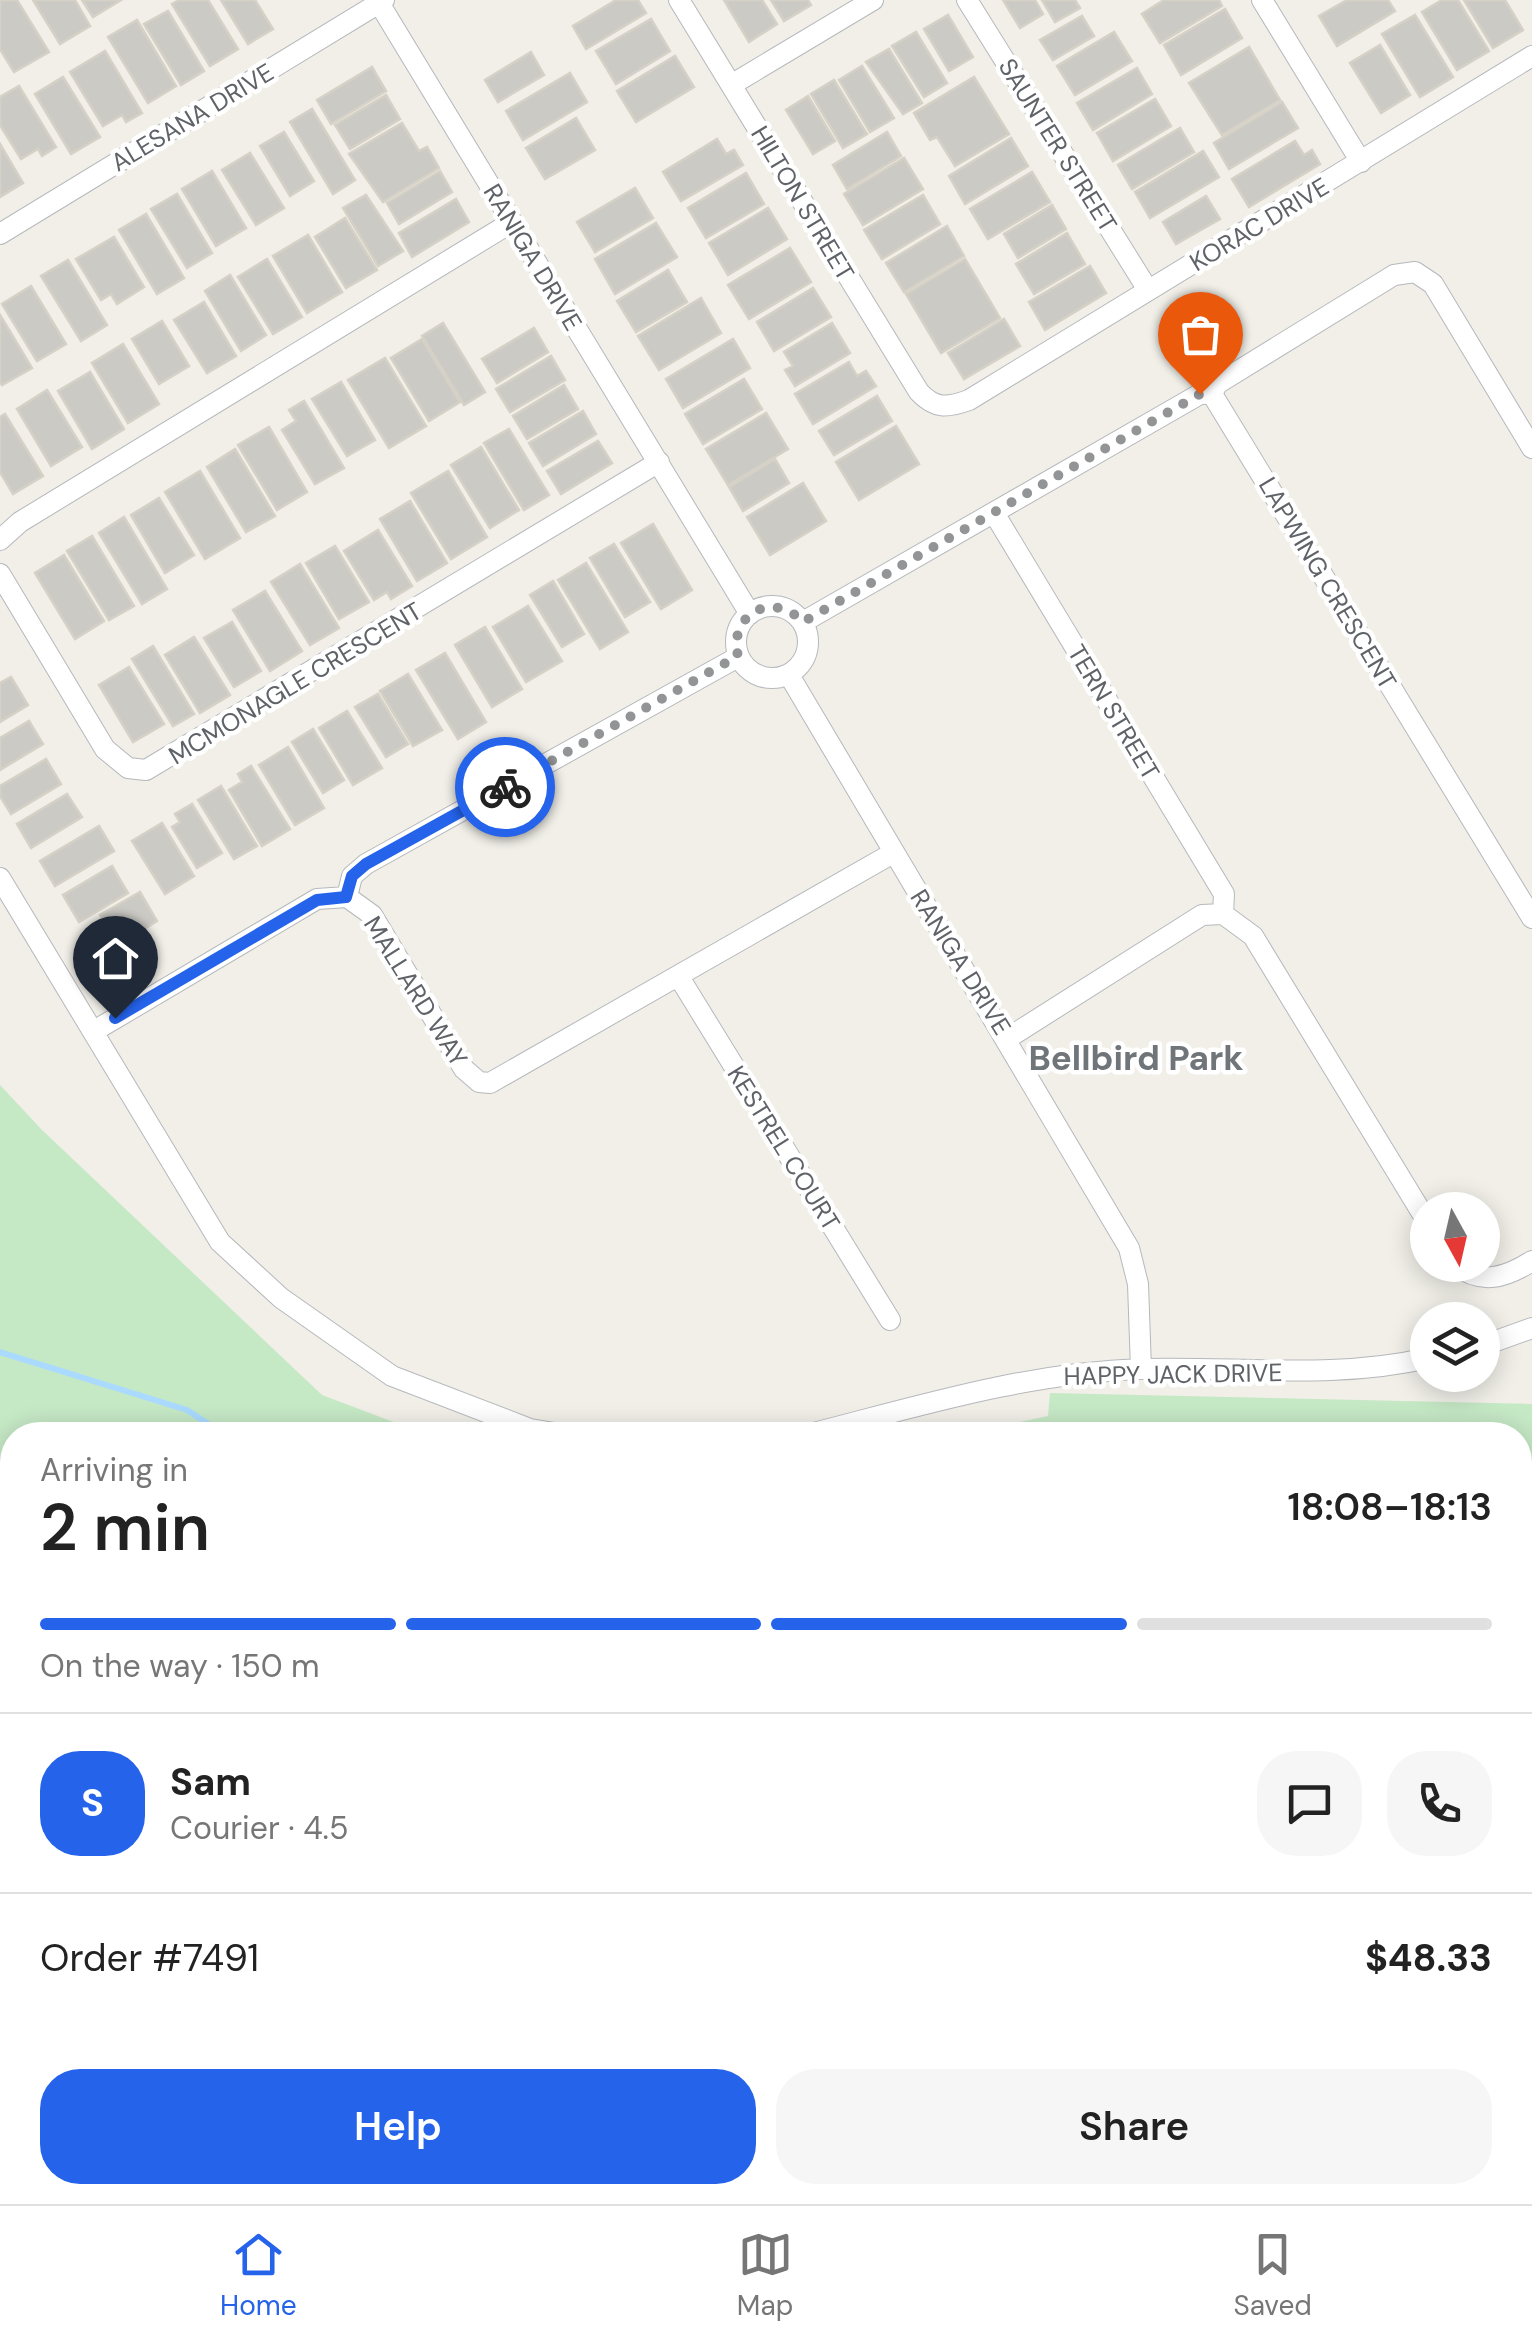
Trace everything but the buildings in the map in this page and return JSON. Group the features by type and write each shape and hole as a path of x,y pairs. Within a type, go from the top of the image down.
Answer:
{"street":[{"name":"HILTON STREET","path":"679,0 930,404"},
{"path":"732,85 874,0"},
{"name":"SAUNTER STREET","path":"967,0 1148,290"},
{"path":"1262,0 1362,162"},
{"name":"RANIGA DRIVE","path":"381,2 750,614"},
{"name":"ALESANA DRIVE","path":"0,234 381,2"},
{"name":"KORAC DRIVE","path":"930,404 948,408 969,400 1532,56"},
{"path":"0,540 20,522 512,222"},
{"path":"803,622 1200,394 1212,394 1217,384 1394,275 1415,272 1432,284 1532,448"},
{"name":"LAPWING CRESCENT","path":"1212,394 1532,918"},
{"name":"MCMONAGLE CRESCENT","path":"0,574 105,749 128,768 146,770 659,462"},
{"name":"TERN STREET","path":"994,513 1224,894 1222,914"},
{"path":"760,608 784,608 803,622 808,634 806,657 790,675 766,678 754,674 738,656 737,633 750,614 760,608"},
{"path":"346,897 352,876 366,864 738,656"},
{"name":"RANIGA DRIVE","path":"790,675 1129,1248 1138,1284 1141,1369"},
{"name":"MALLARD WAY","path":"94,1031 317,900 346,897 372,915 464,1069 478,1082 502,1079 893,853"},
{"path":"0,878 220,1242 281,1298 392,1376 514,1422"},
{"path":"1008,1038 1202,915 1222,914 1254,936 1410,1193"},
{"name":"KESTREL COURT","path":"679,976 890,1320"},
{"path":"1500,1277 1532,1261"},
{"path":"1500,1340 1532,1328"},
{"name":"HAPPY JACK DRIVE","path":"857,1422 1020,1380 1141,1369 1274,1372 1410,1360"}],"green space":[{"path":"0,1085 42,1130 322,1395 394,1422 0,1422"},
{"path":"1050,1393 1532,1404 1532,1422 1020,1422 1048,1416"}],"waterway":[{"path":"0,1352 187,1410 205,1422"}],"way so far":[{"path":"505,787 738,656 737,633 742,622 760,608 784,608 803,622 1200,394"}],"district":[{"name":"Bellbird Park","path":"1136,1058"}],"route":[{"path":"115,1018 317,900 346,897 352,876 366,864 505,787"}]}
